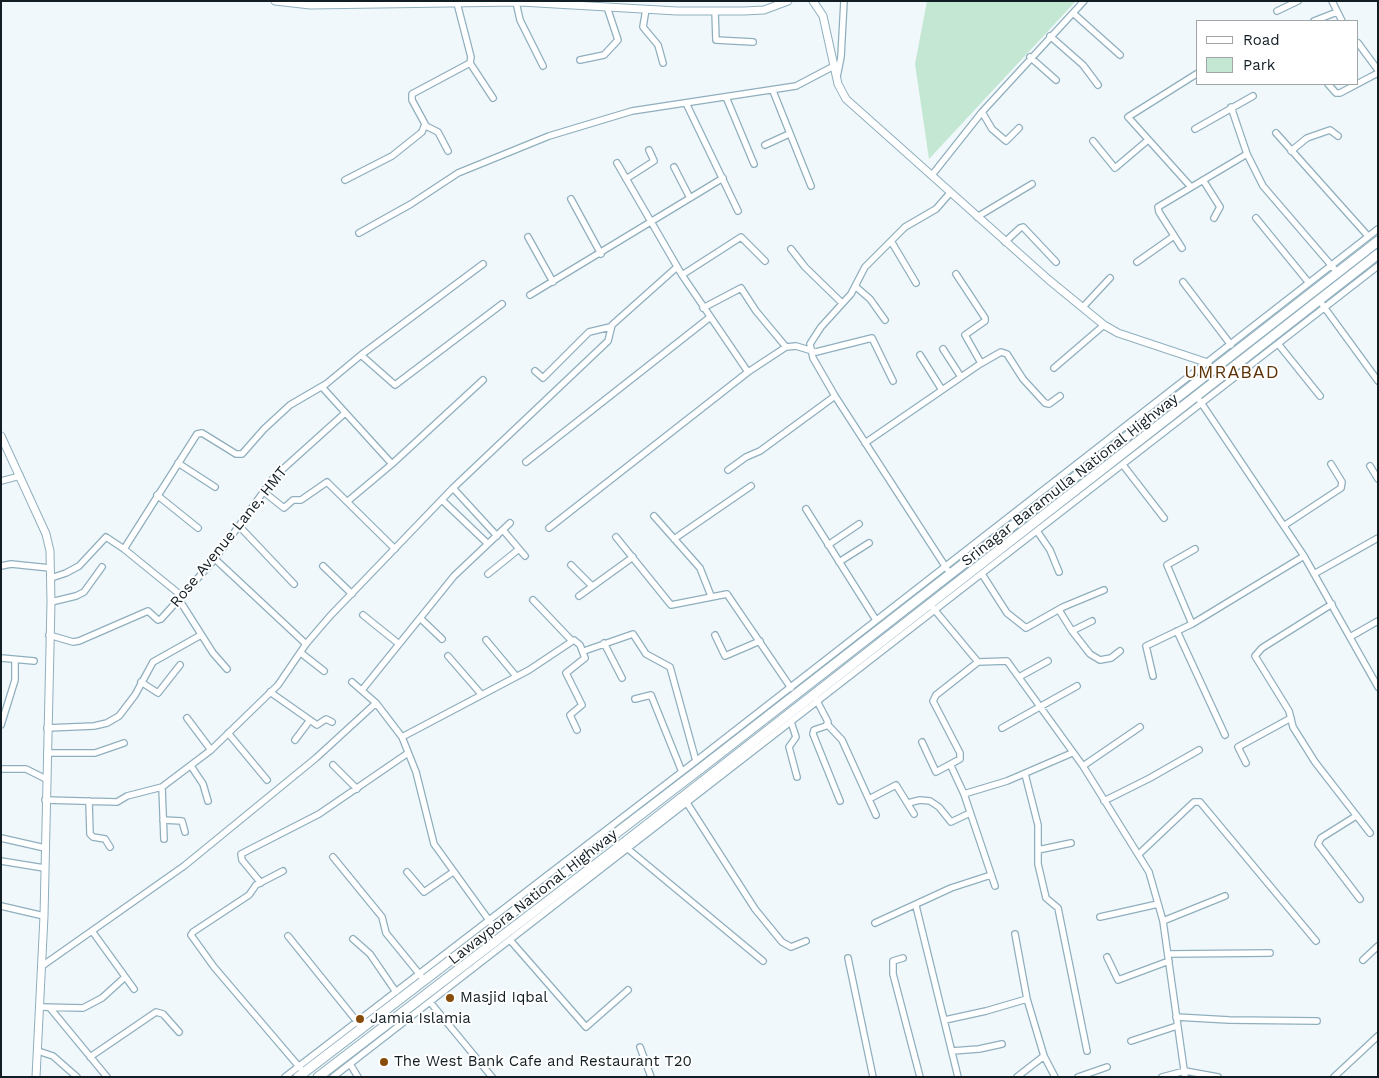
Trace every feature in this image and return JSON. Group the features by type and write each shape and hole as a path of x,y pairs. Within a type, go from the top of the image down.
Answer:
{"highway":[{"name":"Srinagar Baramulla National Highway","path":"792,690 904,610 947,569 1356,252 1378,240"},
{"path":"318,1077 677,801 816,698 1200,400 1322,304 1378,254"},
{"name":"Lawaypora National Highway","path":"300,1072 359,1025 396,1003 422,978 492,923 670,791 792,690"},
{"path":"670,791 677,801"}],"street":[{"path":"275,1 310,3 516,2 606,6 618,4 646,9 715,11 764,10 788,1"},
{"path":"813,1 823,16 840,89 846,99 1005,242 1104,325 1118,333 1208,363"},
{"path":"837,77 841,57 844,1"},
{"path":"932,175 982,112 1030,57 1084,1"},
{"path":"1277,11 1298,1"},
{"path":"1332,1 1341,20"},
{"path":"516,2 520,20 543,66"},
{"path":"457,3 471,57 470,63 493,98"},
{"path":"580,60 604,55 618,40 606,6"},
{"path":"646,9 643,27 658,45 663,62"},
{"path":"715,11 716,40 753,42"},
{"path":"1317,20 1337,12"},
{"path":"1073,13 1120,55"},
{"path":"1050,36 1083,65 1098,85"},
{"path":"1359,44 1378,72 1359,82"},
{"path":"1030,57 1056,80"},
{"path":"448,150 438,132 426,126 412,100 412,94 470,63"},
{"path":"359,233 411,204 458,173 549,136 612,116 773,91 804,83 834,66"},
{"path":"1191,187 1128,118 1196,74"},
{"path":"1329,85 1336,93 1340,93 1354,85"},
{"path":"773,91 811,186"},
{"path":"1195,129 1253,96"},
{"path":"726,97 754,164"},
{"path":"686,103 738,211"},
{"path":"1116,439 1309,283 1334,269 1265,189 1247,154 1231,107"},
{"path":"982,112 992,129 1006,141 1020,128"},
{"path":"345,180 392,156 422,132 426,126"},
{"path":"1291,151 1307,138 1330,130 1338,136"},
{"path":"1276,133 1368,236"},
{"path":"765,145 789,134"},
{"path":"1093,141 1115,168 1148,140"},
{"path":"626,179 654,161 649,150"},
{"path":"1182,248 1159,212 1158,207 1247,154"},
{"path":"618,163 649,222 709,318 748,372"},
{"path":"674,166 690,198"},
{"path":"530,295 601,254 649,222 723,178"},
{"path":"1203,180 1220,207 1214,218"},
{"path":"978,217 1032,184"},
{"path":"616,537 671,605 724,593 729,596 792,690 876,620 947,569 835,396 811,352 810,344 816,332 842,304 855,286 865,267 905,227 936,209 950,193"},
{"path":"571,199 601,254"},
{"path":"1256,218 1309,283"},
{"path":"1005,242 1023,227 1056,262"},
{"path":"1356,252 1368,236 1378,229"},
{"path":"1137,262 1174,236"},
{"path":"528,237 553,282"},
{"path":"682,275 741,237 765,261"},
{"path":"891,241 916,283"},
{"path":"791,249 805,267 842,304"},
{"path":"124,549 198,433 240,455 290,405 322,387 361,355 483,264"},
{"path":"978,662 933,607 982,574 1123,465 1200,400 1278,345 1322,304 1378,266"},
{"path":"535,371 543,378 589,332 610,327 677,267"},
{"path":"956,274 986,318 985,321 964,335 981,363"},
{"path":"1083,307 1110,278"},
{"path":"1183,282 1231,345"},
{"path":"855,286 870,300 885,320"},
{"path":"703,308 741,288 756,311 786,347"},
{"path":"361,355 395,385 502,304"},
{"path":"1322,304 1378,381"},
{"path":"526,462 709,318"},
{"path":"1054,368 1104,325"},
{"path":"45,800 118,802 127,796 162,787 211,750 286,676 306,644 442,500 608,341 610,327"},
{"path":"549,528 748,372 786,347 796,346 811,352 872,338 893,381"},
{"path":"1278,345 1320,396"},
{"path":"943,349 961,377"},
{"path":"865,443 981,363 997,354 1005,352 1023,379 1045,403 1050,404 1060,396"},
{"path":"920,356 942,390"},
{"path":"348,501 392,464 483,380"},
{"path":"322,387 392,464"},
{"path":"728,470 746,456 760,451 835,396"},
{"path":"1200,400 1304,556 1378,687"},
{"name":"Rose Avenue Lane, HMT","path":"48,635 72,642 79,641 148,611 159,620 182,599 215,559 279,472 345,412"},
{"path":"1,436 5,453 20,476 46,534 50,568 51,602 48,635 44,916 41,1007 36,1077"},
{"path":"178,463 215,487"},
{"path":"1284,525 1341,488 1342,482 1331,464"},
{"path":"1123,465 1164,518"},
{"path":"1370,466 1378,479"},
{"path":"1,481 20,476"},
{"path":"264,492 284,508 293,500 301,500 326,482 348,501 395,549"},
{"path":"674,539 751,486"},
{"path":"454,488 497,536"},
{"path":"157,495 198,528"},
{"path":"442,500 488,544"},
{"path":"806,509 876,620"},
{"path":"654,516 700,568 711,596"},
{"path":"362,690 454,576 510,523"},
{"path":"828,545 859,524"},
{"path":"240,527 294,584"},
{"path":"502,530 525,556"},
{"path":"1037,531 1050,550 1060,572"},
{"path":"50,578 79,566 104,538 124,549 182,599 201,635 227,669"},
{"path":"1314,574 1378,538"},
{"path":"839,562 869,543"},
{"path":"488,574 518,548"},
{"path":"1192,624 1167,564 1195,549"},
{"path":"1153,676 1146,646 1192,624 1304,556"},
{"path":"579,596 633,557"},
{"path":"215,559 306,644"},
{"path":"1,566 11,564 50,568"},
{"path":"571,565 592,586"},
{"path":"323,566 352,594"},
{"path":"51,602 84,592 102,567"},
{"path":"982,574 1007,613 1026,628 1059,610 1104,590"},
{"path":"533,600 572,641 578,642 584,651 585,659 566,673 582,705 580,709 571,714 577,730"},
{"path":"1332,604 1256,653 1256,659 1289,711 1293,727 1315,762 1370,833"},
{"path":"1059,610 1090,654 1100,660 1111,658 1120,651"},
{"path":"363,614 399,644"},
{"path":"420,618 442,639"},
{"path":"1072,631 1092,621"},
{"path":"1350,637 1378,621"},
{"path":"1177,631 1225,735"},
{"path":"584,651 604,642 633,634 646,654 670,667 696,761"},
{"path":"47,728 94,726 107,723 119,716 128,707 156,659 201,635"},
{"path":"715,635 725,656 760,641"},
{"path":"486,640 516,676"},
{"path":"402,737 534,667 572,641"},
{"path":"604,642 622,678"},
{"path":"301,652 324,671"},
{"path":"448,656 482,694"},
{"path":"1,658 34,661"},
{"path":"1,725 15,680 15,660"},
{"path":"922,742 935,771 951,766 959,760 961,754 933,701 940,692 978,662 1006,660 1042,707 1072,753 1083,766 1139,854 1152,879 1163,921 1185,1074"},
{"path":"1019,677 1048,662"},
{"path":"141,682 158,693 180,665"},
{"path":"352,682 376,703 402,737 420,786 434,844 492,923 696,761 767,711"},
{"path":"1002,728 1078,686"},
{"path":"270,692 318,725 326,719 332,722"},
{"path":"635,699 651,695 682,772"},
{"path":"333,1077 791,722 816,698 826,717 827,724 842,740 876,815"},
{"path":"42,966 147,893 225,834 316,758 376,703"},
{"path":"187,718 211,750"},
{"path":"1246,763 1238,747 1291,718"},
{"path":"295,740 310,720"},
{"path":"791,722 796,737 789,747 797,777"},
{"path":"827,724 813,733 840,801"},
{"path":"1083,766 1140,728"},
{"path":"228,733 267,780"},
{"path":"47,753 95,753 124,744"},
{"path":"1104,801 1199,750"},
{"path":"260,883 242,860 241,854 309,820 358,789 408,753"},
{"path":"964,794 1024,774 1072,753"},
{"path":"333,765 358,789"},
{"path":"191,766 203,784 208,801"},
{"path":"951,766 964,794 995,886"},
{"path":"1,769 26,769 46,779"},
{"path":"1024,774 1037,818 1038,864 1046,898 1058,908 1087,1051"},
{"path":"869,799 896,785 914,814"},
{"path":"162,787 164,839"},
{"path":"908,803 920,800 930,801 939,807 952,822 970,813"},
{"path":"89,802 90,834 93,837 105,839 110,847"},
{"path":"1139,854 1194,802 1200,802 1316,941"},
{"path":"687,803 755,909 782,942 791,947 806,941"},
{"path":"1356,816 1321,838 1318,844 1360,899"},
{"path":"163,820 182,821 185,832"},
{"path":"1,838 45,848"},
{"path":"1038,850 1071,843"},
{"path":"628,849 763,961"},
{"path":"288,936 359,1025 396,992 422,978 386,933 382,917 333,857"},
{"path":"1,861 44,868"},
{"path":"283,872 260,883 249,895 191,935 214,967 300,1072 285,1077"},
{"path":"407,872 424,892 453,872"},
{"path":"876,923 952,888 991,875"},
{"path":"1163,921 1225,896"},
{"path":"1100,917 1158,904"},
{"path":"1,906 44,916"},
{"path":"916,906 958,1077"},
{"path":"92,931 124,978 134,989"},
{"path":"1015,934 1027,999 1044,1056 1055,1077"},
{"path":"353,939 370,954 396,992"},
{"path":"510,940 586,1027 628,990"},
{"path":"1363,960 1378,946"},
{"path":"1107,957 1118,980 1169,958 1270,953"},
{"path":"848,958 873,1077"},
{"path":"903,958 893,961 893,974 920,1077"},
{"path":"41,1007 83,1008 102,998 124,978"},
{"path":"945,1020 986,1012 1027,999"},
{"path":"430,1002 492,1077"},
{"path":"50,1008 107,1077"},
{"path":"90,1057 156,1012 161,1012 179,1032"},
{"path":"1176,1017 1229,1020 1318,1021"},
{"path":"1131,1041 1177,1026"},
{"path":"1334,1077 1378,1036"},
{"path":"952,1051 979,1049 1002,1044"},
{"path":"640,1046 651,1077"},
{"path":"38,1051 53,1056 77,1077"},
{"path":"1017,1077 1044,1056"},
{"path":"350,1064 358,1077"},
{"path":"1078,1077 1108,1067"},
{"path":"1162,1077 1185,1074 1218,1077"}],"green space":[{"path":"927,1 1076,1 929,159 915,64"}],"place":[{"name":"Masjid Iqbal","path":"450,998"},
{"name":"Jamia Islamia","path":"360,1019"},
{"name":"The West Bank Cafe and Restaurant T20","path":"384,1062"}],"district":[{"name":"UMRABAD","path":"1232,373"}]}
